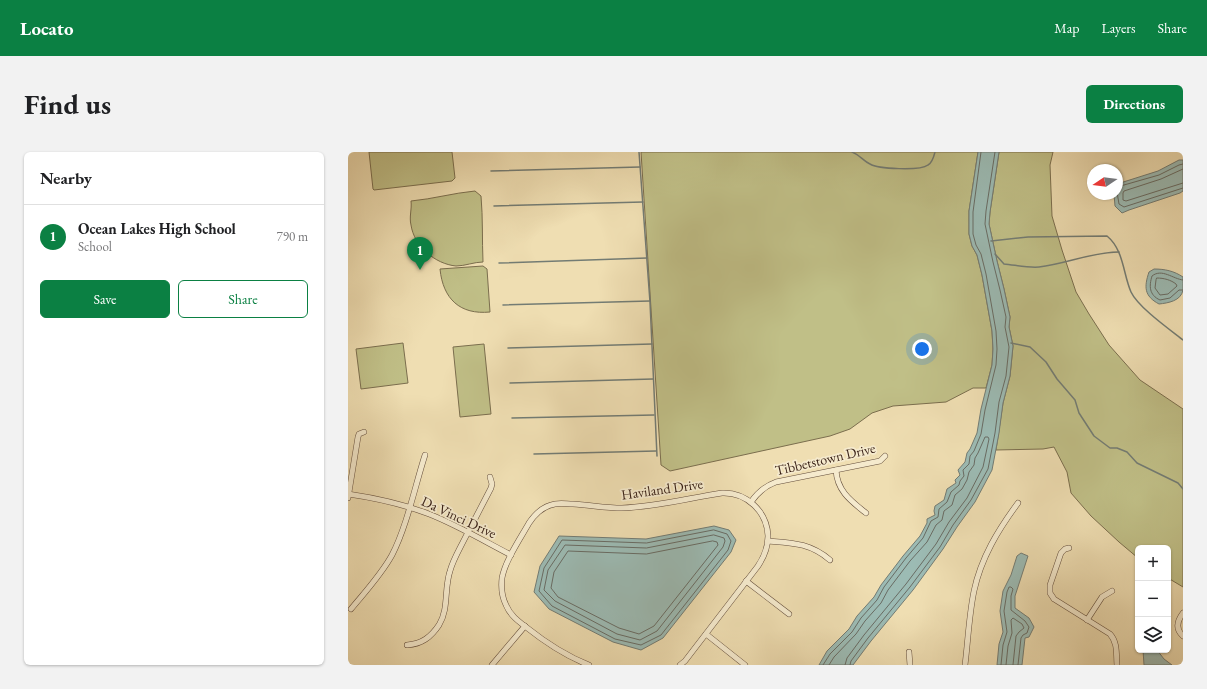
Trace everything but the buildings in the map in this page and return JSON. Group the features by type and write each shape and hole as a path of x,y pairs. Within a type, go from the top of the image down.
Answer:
{"street":[{"path":"348,498 358,437 359,434 364,432"},
{"path":"351,609 386,565 395,548 425,455"},
{"name":"Tibbetstown Drive","path":"751,502 760,491 769,485 783,480 880,461 885,456"},
{"path":"836,470 837,481 843,492 866,513"},
{"path":"407,645 414,645 424,641 430,637 439,625 444,613 447,583 452,564 491,488 492,484 490,477"},
{"name":"Haviland Drive","path":"589,665 578,663 542,640 516,618 509,611 506,605 501,586 504,572 533,517 544,508 555,504 611,508 650,506 727,493 740,495 751,502"},
{"name":"Da Vinci Drive","path":"348,494 409,507 468,532 512,555"},
{"path":"680,665 706,634 762,559 768,541 766,524 751,502"},
{"path":"966,665 972,603 978,576 995,537 1018,503"},
{"path":"768,541 806,545 817,550 830,560"},
{"path":"1069,548 1065,549 1062,553 1050,585 1050,593 1054,599 1113,638 1116,645 1117,665"},
{"path":"746,581 789,614"},
{"path":"1087,620 1102,597 1112,591"},
{"path":"1183,613 1178,627 1179,633 1183,636"},
{"path":"492,665 525,626"},
{"path":"706,634 745,665"},
{"path":"909,652 910,665"}],"shaded area":[{"path":"369,152 452,152 455,178 452,181 374,190"},
{"path":"641,152 978,152 969,211 969,234 972,246 977,255 982,275 992,331 992,365 986,388 973,388 946,402 893,406 872,413 850,429 830,436 670,471 661,465"},
{"path":"999,152 1053,152 1050,165 1052,216 1076,292 1109,345 1140,380 1183,409 1183,587 1171,580 1171,545 1135,545 1135,555 1091,516 1071,493 1067,472 1054,447 1043,449 996,450 1003,403 1010,376 1013,346 1009,327 1010,317 989,224"},
{"path":"475,191 481,196 483,262 456,266 448,265 433,258 421,247 413,233 410,222 411,201"},
{"path":"483,266 487,269 490,312 470,311 462,308 449,297 442,280 440,269"},
{"path":"403,343 408,383 361,389 356,349"},
{"path":"484,344 491,414 460,417 453,347"}],"water":[{"path":"978,152 999,152 989,224 1010,317 1009,327 1013,346 1010,376 1003,403 992,470 975,502 943,549 913,590 853,665 819,665 827,651 849,629 857,616 874,597 881,585 920,536 927,523 927,519 935,515 935,506 944,500 947,489 956,483 955,480 960,475 958,470 965,462 967,453 977,433 981,409 992,365 993,349 992,331 982,275 977,255 972,246 969,234 969,211"},
{"path":"1179,160 1183,160 1183,191 1122,213 1115,206 1114,200 1123,200 1123,182 1158,171"},
{"path":"1154,269 1162,269 1176,273 1183,277 1183,290 1180,297 1170,302 1159,304 1150,298 1146,291 1146,282 1149,272"},
{"path":"714,526 729,530 736,540 731,552 663,638 641,650 613,642 549,609 534,592 540,566 559,536 646,539"},
{"path":"1021,553 1028,556 1015,596 1015,608 1029,618 1034,627 1029,637 1025,638 1022,665 997,665 999,644 1003,632 1000,611 1003,591 1011,575 1017,556"},
{"path":"1143,653 1159,653 1172,665 1144,665"}],"waterway":[{"path":"639,152 650,302 657,456"},
{"path":"852,152 874,166 908,169 928,165 932,161 935,152"},
{"path":"491,171 640,167"},
{"path":"494,206 643,202"},
{"path":"991,241 1028,237 1107,236 1117,248 1128,285 1135,298 1154,318 1183,340"},
{"path":"995,254 1004,264 1039,267 1099,254 1119,252"},
{"path":"499,263 647,258"},
{"path":"503,305 650,301"},
{"path":"1011,343 1030,347 1046,362 1057,379 1075,400 1079,413 1094,436 1110,448 1117,448 1127,452 1137,463 1178,483 1183,489"},
{"path":"508,348 652,344"},
{"path":"510,383 653,379"},
{"path":"512,418 654,415"},
{"path":"534,454 656,451"}],"place":[{"name":"Ocean Lakes High School","path":"420,270"}]}
